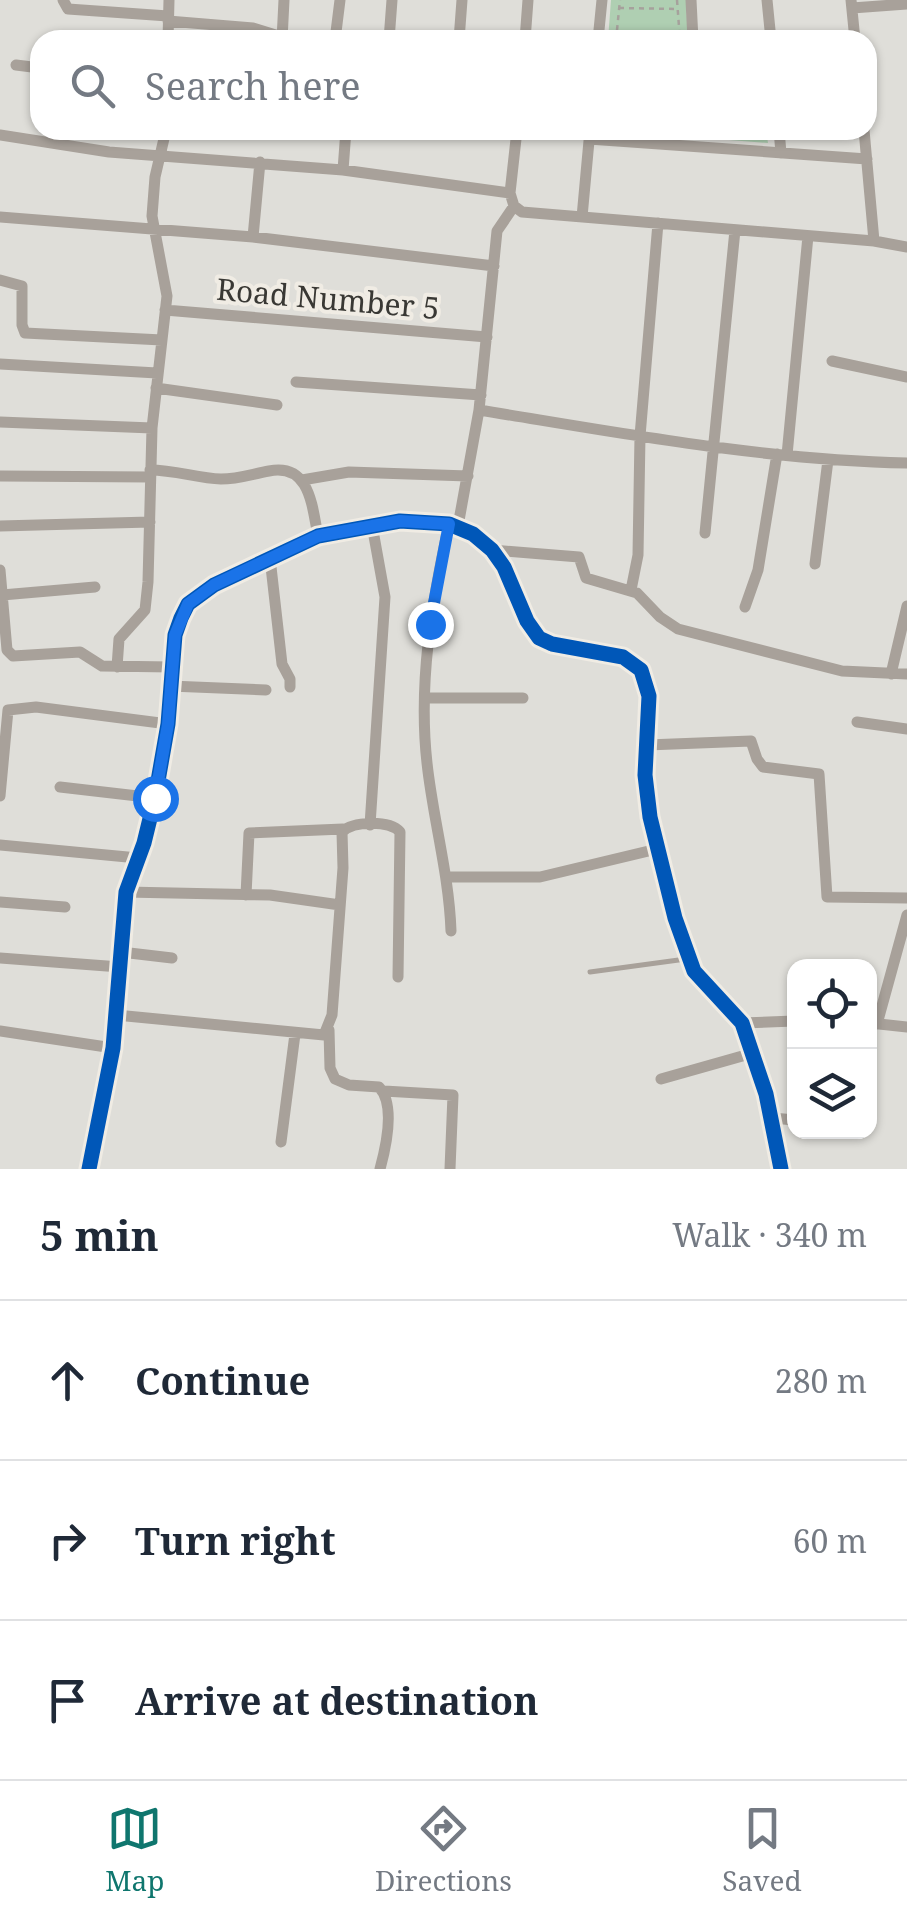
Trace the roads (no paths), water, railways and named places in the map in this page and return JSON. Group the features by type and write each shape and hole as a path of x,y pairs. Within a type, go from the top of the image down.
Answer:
{"street":[{"path":"63,0 68,8 259,30"},
{"path":"168,30 169,0"},
{"path":"282,30 284,0"},
{"path":"337,30 340,0"},
{"path":"390,30 392,0"},
{"path":"460,30 462,0"},
{"path":"526,30 528,0"},
{"path":"599,30 602,0"},
{"path":"691,0 692,30"},
{"path":"767,0 770,30"},
{"path":"854,30 852,4 907,4"},
{"path":"16,65 30,67"},
{"path":"0,135 30,140"},
{"path":"32,140 109,152 343,170 512,200 522,212 907,247"},
{"path":"117,667 121,634 145,610 152,428 167,283 153,230 153,194 164,140"},
{"path":"343,170 345,140"},
{"path":"451,932 446,877 426,762 425,698 435,588 468,476 479,410 497,231 512,200 516,140"},
{"path":"582,217 588,140"},
{"path":"649,140 866,160"},
{"path":"779,140 780,153"},
{"path":"865,140 874,241"},
{"path":"252,237 260,162"},
{"path":"0,217 252,237 494,266"},
{"path":"631,590 638,555 640,436 658,223"},
{"path":"704,533 735,230"},
{"path":"745,607 758,570 782,455 808,236"},
{"path":"0,280 22,286 22,330 30,335 162,340"},
{"name":"Road Number 5","path":"165,310 487,337"},
{"path":"832,361 907,377"},
{"path":"0,364 158,373"},
{"path":"296,382 480,395"},
{"path":"156,388 277,405"},
{"path":"479,410 711,448 828,460 907,463"},
{"path":"0,422 152,428"},
{"path":"816,564 828,460"},
{"path":"0,476 150,474 177,470 224,479 281,470 297,474 302,480 312,504 318,536"},
{"path":"302,480 349,472 468,476"},
{"path":"90,1169 112,1048 126,892 155,798 168,724 175,635 188,604 214,585 318,536 400,521 453,525 492,550 504,567 531,631 539,638 552,644 624,656 641,670 649,696 647,794 657,849 688,958 703,982 742,1023 754,1053 773,1118 781,1169"},
{"path":"0,526 150,522"},
{"path":"370,825 385,596 372,526"},
{"path":"492,550 575,555 581,560 586,578 631,590 678,629 842,672 907,674"},
{"path":"270,558 282,664 290,678 290,688"},
{"path":"0,570 9,654 80,652 97,665 172,666"},
{"path":"2,595 96,587"},
{"path":"892,674 907,606"},
{"path":"170,686 266,690"},
{"path":"425,698 524,698"},
{"path":"0,796 8,710 36,706 168,724"},
{"path":"856,722 907,729"},
{"path":"647,745 751,740 756,760 763,767 819,774 827,897 907,898"},
{"path":"60,787 155,798"},
{"path":"246,895 250,832 394,826 400,832 398,976"},
{"path":"343,829 328,1030 330,1068 335,1080 349,1085 453,1096 450,1169"},
{"path":"0,845 138,858"},
{"path":"446,877 540,877 657,849"},
{"path":"126,892 246,895 340,905"},
{"path":"0,902 65,906"},
{"path":"877,1014 907,915"},
{"path":"0,958 172,958"},
{"path":"116,1015 318,1036 328,1030"},
{"path":"742,1023 787,1022"},
{"path":"877,1024 907,1027"},
{"path":"0,1031 112,1048"},
{"path":"281,1142 295,1034"},
{"path":"660,1079 754,1053"},
{"path":"380,1169 386,1124 384,1090"},
{"path":"773,1118 787,1119"}],"lane":[{"path":"590,972 688,958"}]}
